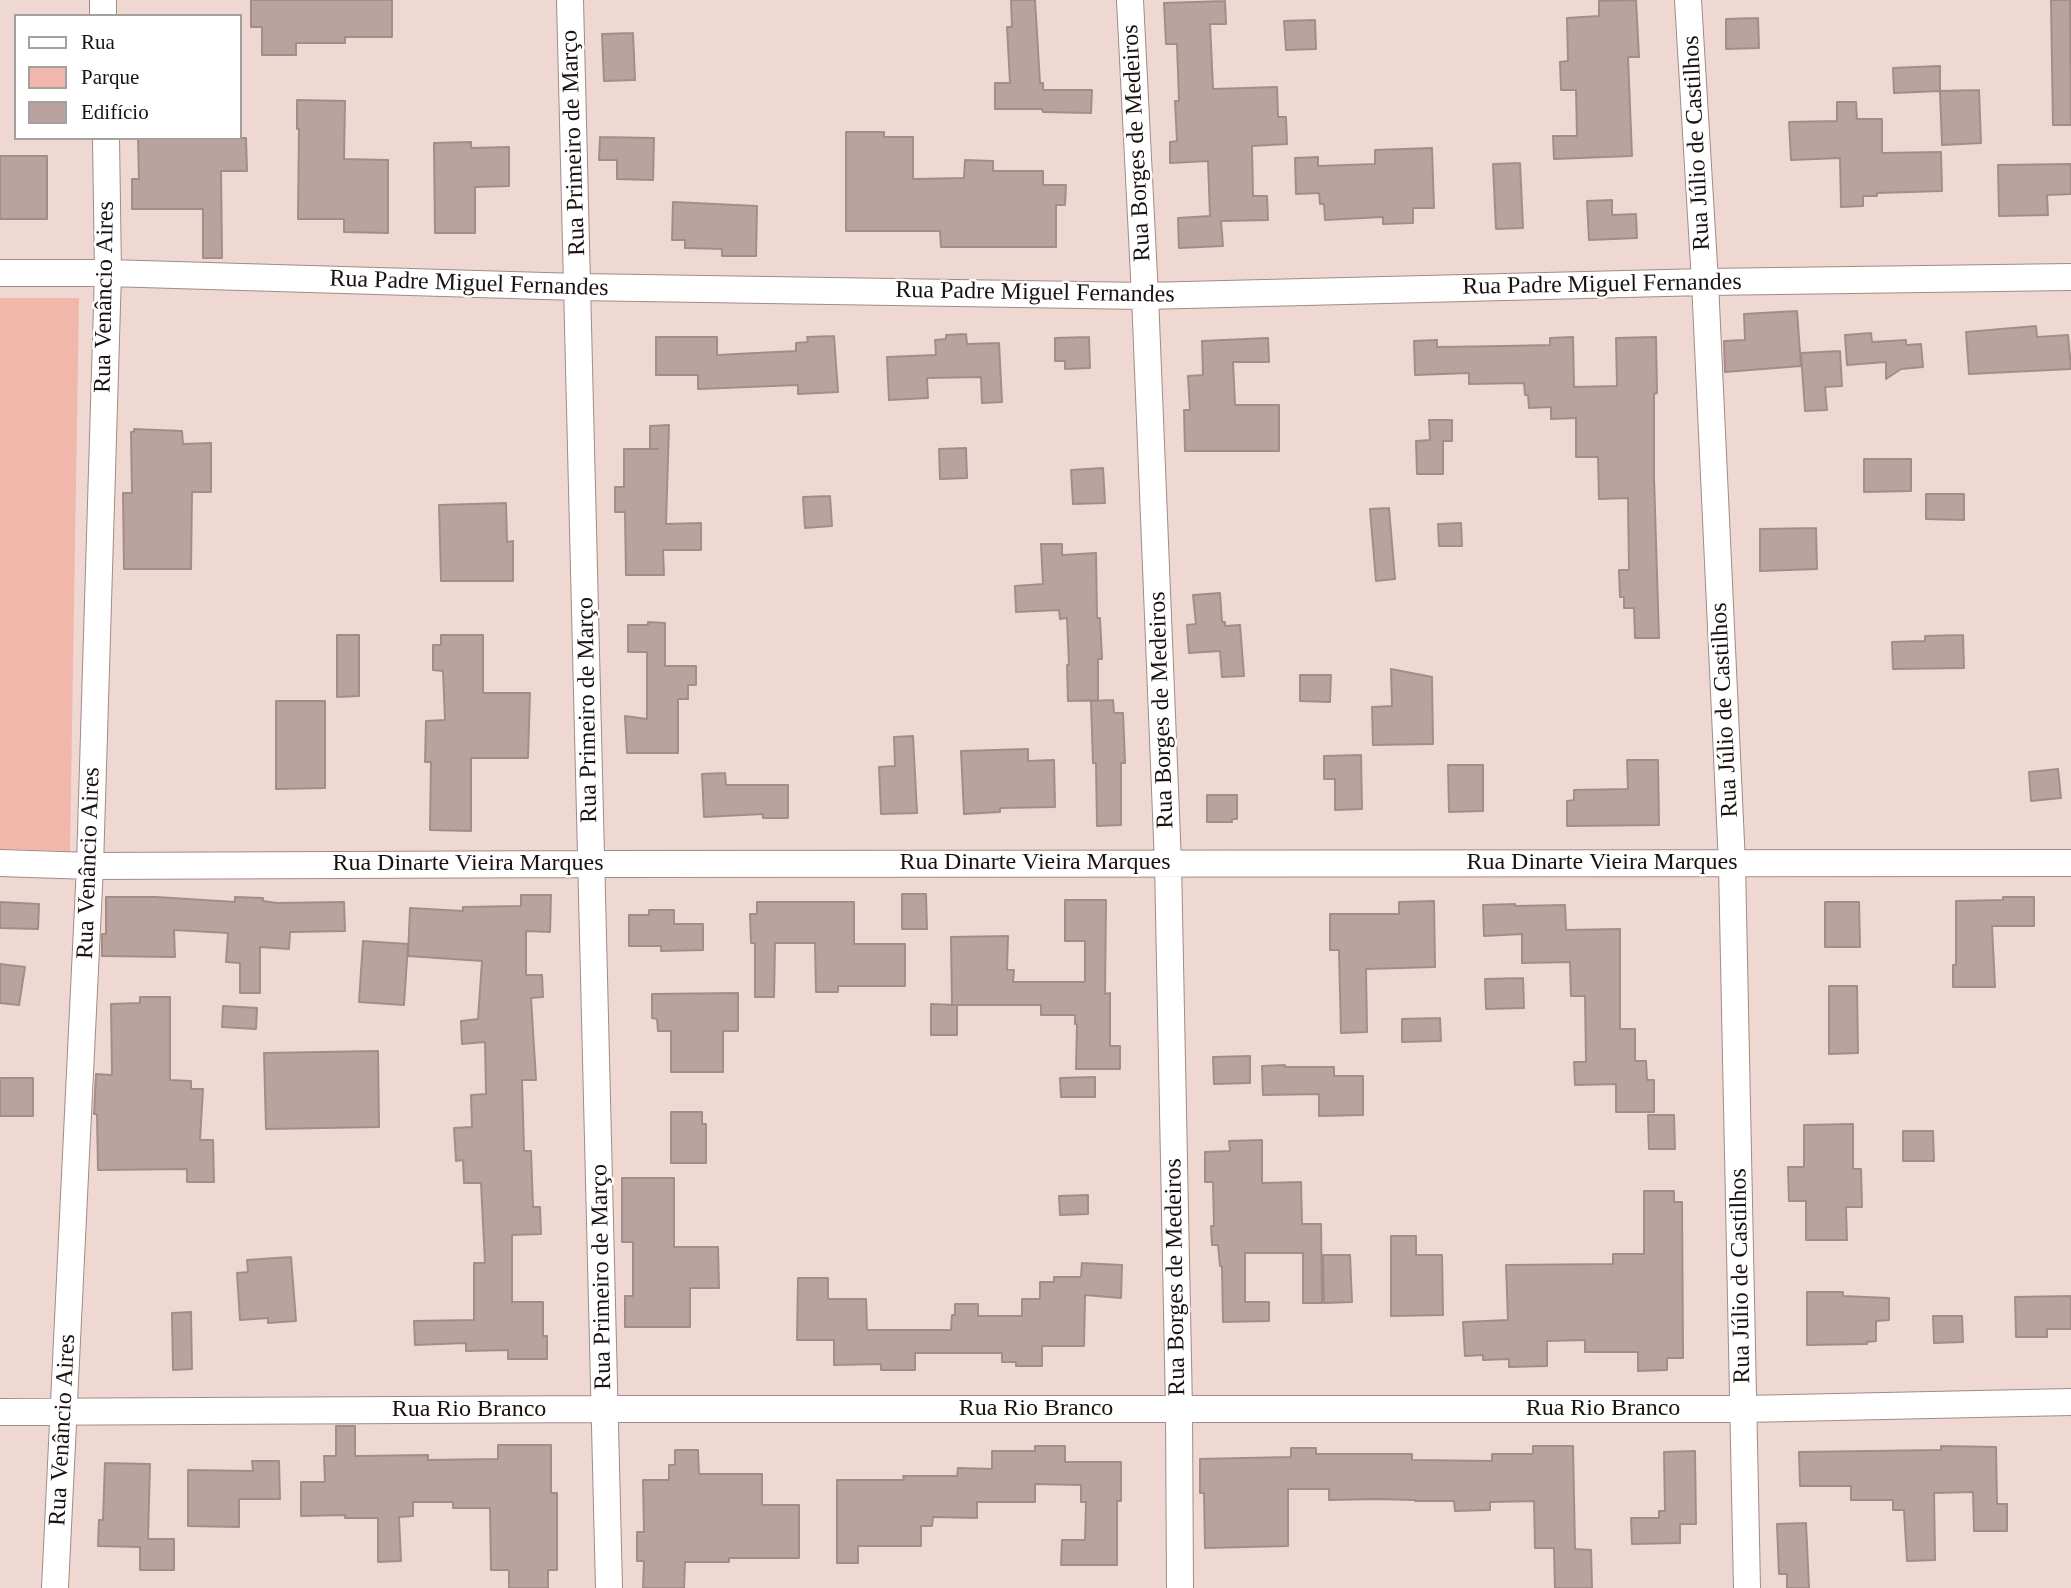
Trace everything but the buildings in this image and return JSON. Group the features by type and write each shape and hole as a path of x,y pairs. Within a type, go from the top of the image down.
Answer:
{"street":[{"name":"Rua Primeiro de Março","path":"570,0 609,1588"},
{"name":"Rua Borges de Medeiros","path":"1130,0 1168,863 1180,1588"},
{"name":"Rua Júlio de Castilhos","path":"1688,0 1705,282 1732,864 1747,1588"},
{"name":"Rua Venâncio Aires","path":"55,1588 90,866 108,273 106,140"},
{"name":"Rua Padre Miguel Fernandes","path":"0,274 108,273 579,287 1145,296 1705,282 2071,277"},
{"name":"Rua Dinarte Vieira Marques","path":"0,863 90,866 2071,863"},
{"name":"Rua Rio Branco","path":"0,1412 1744,1409 2071,1402"}],"green space":[{"path":"0,298 79,298 70,851 0,849"}]}
